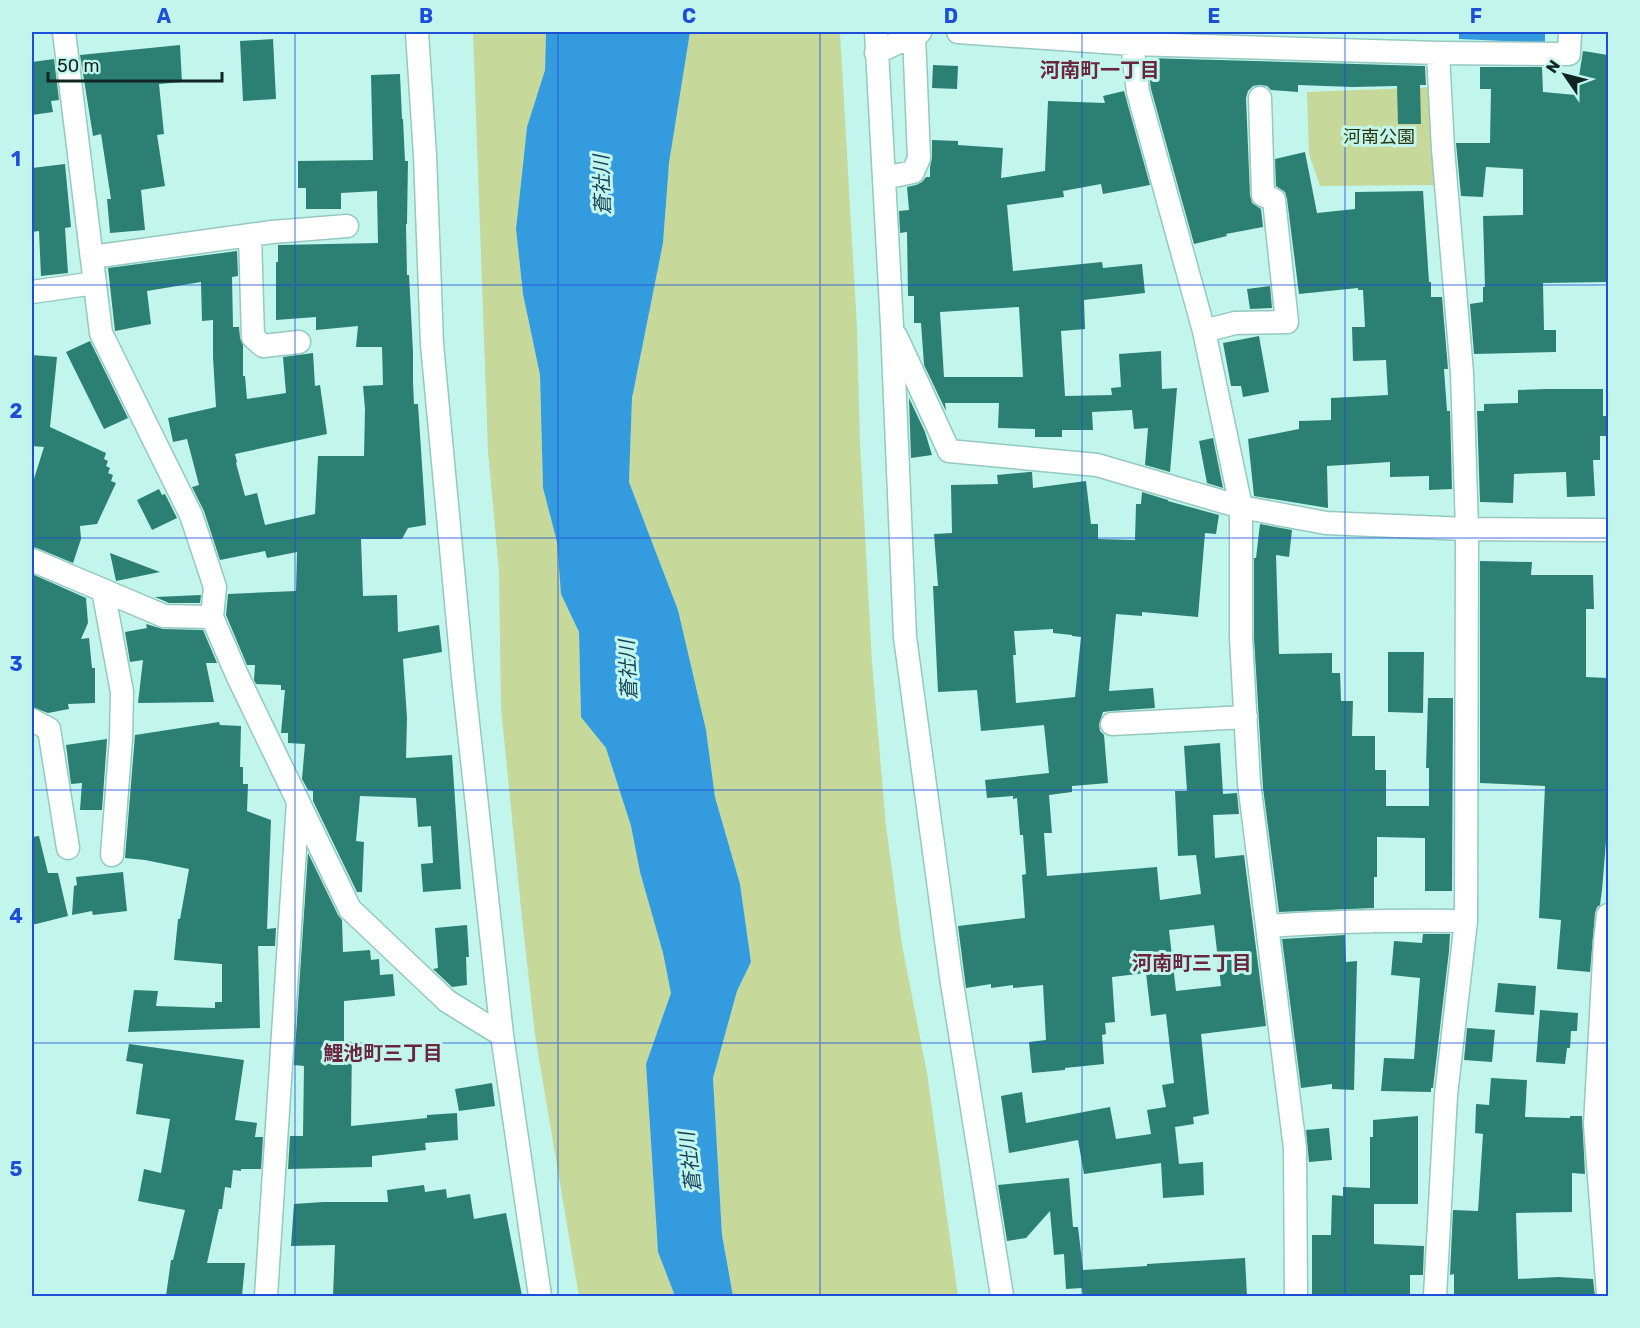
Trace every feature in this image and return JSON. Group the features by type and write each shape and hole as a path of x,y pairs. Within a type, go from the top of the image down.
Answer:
{"street":[{"path":"64,32 101,333 191,515 215,587 212,617 237,675 350,909 447,1001 502,1035"},
{"path":"417,32 425,156 432,344 463,677 502,1035 540,1296"},
{"path":"958,32 1132,44 1438,53 1569,54 1570,32"},
{"path":"884,178 913,172 919,158 917,33 876,42 892,326 905,637 951,977 1002,1296"},
{"path":"1132,44 1138,92 1204,331 1241,507 1241,638 1249,783 1295,1148 1296,1296"},
{"path":"1436,1296 1446,1095 1466,921 1467,529 1462,373 1443,149 1438,53"},
{"path":"1204,331 1234,323 1287,322 1274,200 1263,195 1260,98"},
{"path":"92,257 250,235 347,226"},
{"path":"250,235 253,337 263,346 299,342"},
{"path":"32,292 95,283"},
{"path":"892,326 950,451 1097,465 1241,507 1326,524 1467,529 1608,530"},
{"path":"32,560 164,616 212,617"},
{"path":"103,590 122,692 121,740 112,855"},
{"path":"1112,724 1246,717"},
{"path":"32,720 49,729 68,848"},
{"path":"266,1296 298,801"},
{"path":"1608,915 1595,1125 1608,1294"},
{"path":"1267,926 1375,920 1466,921"}],"green space":[{"path":"473,32 546,32 545,70 527,127 516,229 523,294 540,375 543,488 557,542 561,594 579,632 581,716 606,748 631,826 640,872 663,953 671,993 646,1064 658,1252 675,1296 579,1296 535,1035 501,709 499,572 488,451"},
{"path":"690,32 840,32 857,328 860,442 872,663 886,826 902,945 927,1073 958,1296 733,1296 722,1235 713,1078 737,991 751,962 740,884 715,797 706,730 678,610 629,482 632,398 663,243 669,163"},
{"name":"河南公園","path":"1436,87 1440,185 1320,186 1309,154 1307,92"}],"water":[{"name":"蒼社川","path":"546,32 690,32 669,163 663,243 632,398 629,482 678,610 706,730 715,797 740,884 751,962 737,991 713,1078 722,1235 733,1296 675,1296 658,1252 646,1064 671,993 663,953 640,872 631,826 606,748 581,717 579,632 561,594 557,542 543,488 540,375 523,294 516,229 527,127 545,70"},
{"path":"1459,32 1545,32 1545,43 1459,39"}],"building":[{"path":"273,39 276,99 243,101 240,41"},
{"path":"180,45 182,82 159,84 164,134 157,135 165,186 141,190 145,230 110,233 107,199 111,199 101,134 93,136 80,55"},
{"path":"1583,51 1608,55 1607,282 1543,283 1544,330 1556,330 1556,352 1474,354 1470,304 1483,302 1483,287 1485,287 1483,216 1523,215 1523,169 1486,167 1483,197 1461,196 1456,143 1490,143 1491,89 1480,89 1480,67 1542,67 1543,92 1576,95"},
{"path":"1147,58 1425,66 1426,85 1420,85 1421,124 1398,124 1397,86 1298,85 1298,92 1271,90 1267,86 1260,85 1253,86 1246,98 1250,195 1252,203 1261,209 1263,227 1226,234 1227,236 1194,244 1151,89"},
{"path":"54,59 59,100 51,101 53,112 32,115 32,62"},
{"path":"933,65 958,66 957,89 932,88"},
{"path":"400,74 405,161 408,161 407,275 409,275 414,404 418,404 426,525 408,528 402,539 361,539 363,596 397,595 398,632 439,625 442,652 403,659 407,718 406,758 452,755 461,889 423,892 421,864 433,863 431,826 418,827 416,798 360,796 356,841 364,842 362,892 357,892 313,801 313,791 308,790 302,779 305,744 288,743 288,733 281,733 285,690 281,690 281,685 256,684 255,665 247,665 226,615 228,594 296,591 297,552 267,558 265,551 220,560 204,511 192,487 199,485 187,439 173,442 168,418 216,407 213,320 202,321 201,282 147,291 151,324 115,331 108,268 237,251 238,276 232,277 233,327 239,327 243,345 243,376 245,376 247,399 286,393 283,357 313,353 315,386 320,385 327,434 235,454 245,496 257,493 265,525 315,514 318,456 364,456 363,386 383,385 382,347 356,347 358,326 316,330 316,317 276,320 278,245 378,243 377,191 341,193 341,209 306,209 306,188 298,188 298,161 373,160 371,75"},
{"path":"1124,91 1150,185 1103,194 1101,184 1063,191 1064,197 1007,205 1013,271 1102,262 1103,268 1142,264 1145,293 1084,300 1085,329 1061,331 1065,396 1112,395 1111,388 1121,387 1119,354 1161,351 1162,389 1177,388 1170,472 1145,465 1148,428 1134,429 1132,410 1092,412 1093,430 1062,430 1062,437 1035,437 1035,429 998,428 999,403 945,403 946,411 924,365 921,323 914,323 914,296 908,296 907,232 900,233 899,211 909,210 907,187 930,177 932,140 958,141 958,145 1003,148 1001,178 1045,171 1048,101 1105,103 1103,96","holes":["1019,307 1023,377 944,377 940,312"]},
{"path":"1305,152 1317,213 1355,209 1355,192 1423,191 1431,297 1442,297 1448,369 1444,369 1447,411 1450,411 1452,489 1429,490 1429,476 1390,477 1390,462 1327,466 1328,508 1254,496 1248,439 1299,429 1299,421 1331,420 1331,398 1388,395 1386,360 1353,361 1352,327 1365,327 1363,290 1358,290 1358,288 1299,294 1287,199 1285,192 1276,186 1275,159"},
{"path":"65,164 71,227 65,228 68,273 41,276 39,231 32,232 32,168"},
{"path":"1270,286 1272,308 1250,309 1247,289"},
{"path":"1259,336 1269,392 1243,397 1241,386 1231,386 1223,343"},
{"path":"90,341 128,418 104,429 66,352"},
{"path":"32,355 57,357 50,427 106,453 104,459 108,461 106,466 110,468 108,473 113,475 111,481 116,483 97,524 80,526 81,539 73,563 32,547 32,485 44,447 32,446"},
{"path":"1603,389 1603,416 1608,416 1608,436 1600,436 1600,460 1593,460 1595,496 1567,497 1566,472 1514,474 1513,503 1480,502 1477,411 1484,411 1484,404 1518,403 1518,390"},
{"path":"909,398 925,432 932,455 911,458"},
{"path":"1213,438 1223,488 1207,483 1199,441"},
{"path":"1032,472 1033,488 1086,481 1091,524 1098,524 1098,539 1135,540 1136,504 1141,504 1142,492 1219,515 1216,534 1205,533 1198,617 1142,612 1142,616 1116,614 1109,691 1153,688 1155,708 1103,712 1099,725 1104,735 1108,783 1072,786 1072,792 1049,795 1052,833 1044,833 1047,876 1157,867 1160,900 1201,894 1196,855 1178,856 1175,791 1187,791 1184,746 1220,743 1223,794 1237,793 1239,814 1213,815 1215,858 1244,855 1266,1026 1201,1034 1209,1114 1193,1117 1194,1124 1175,1127 1179,1164 1203,1162 1204,1195 1163,1198 1161,1163 1084,1174 1078,1140 1009,1153 1001,1096 1022,1092 1026,1123 1110,1107 1116,1139 1151,1134 1147,1110 1166,1107 1162,1085 1174,1083 1166,1014 1151,1016 1146,973 1112,977 1115,1022 1105,1023 1106,1034 1102,1035 1104,1064 1032,1073 1029,1042 1046,1040 1043,985 991,988 991,984 966,988 958,926 1025,918 1022,875 1026,874 1017,798 1013,799 1013,796 987,798 985,780 1049,773 1044,725 981,731 977,690 938,692 933,586 938,586 934,534 952,533 951,485 998,484 997,475","holes":["1053,629 1053,633 1081,637 1075,697 1016,703 1014,631","1214,925 1221,986 1176,991 1169,930"]},
{"path":"159,489 162,495 165,494 177,518 152,530 137,500"},
{"path":"1260,524 1292,530 1289,557 1276,555 1279,654 1332,653 1332,673 1340,673 1341,701 1353,701 1352,736 1375,736 1375,770 1386,770 1386,806 1429,806 1429,768 1426,768 1428,698 1453,698 1452,891 1425,891 1425,838 1377,837 1374,908 1279,912 1263,788 1254,638 1254,558 1256,558"},
{"path":"110,553 160,572 116,581"},
{"path":"1480,561 1532,562 1531,575 1593,575 1594,609 1586,609 1586,677 1608,678 1608,817 1602,890 1600,905 1595,913 1590,972 1557,969 1561,920 1539,918 1545,786 1480,783"},
{"path":"32,574 86,598 88,623 81,639 89,638 92,668 95,668 95,703 68,704 69,709 48,713 32,707"},
{"path":"201,595 200,603 169,603 155,597"},
{"path":"146,624 163,629 203,630 217,663 206,663 214,702 138,703 143,660 130,662 125,632 147,628"},
{"path":"1388,652 1424,652 1423,713 1388,712"},
{"path":"219,722 220,725 241,726 240,767 243,767 243,784 248,784 247,811 271,820 267,929 276,928 275,946 258,946 260,1028 128,1032 134,990 158,991 156,1006 215,1008 215,1002 222,1002 222,964 174,960 178,919 180,919 189,869 125,858 135,735"},
{"path":"107,739 102,810 80,810 82,783 71,784 66,745"},
{"path":"39,836 48,873 58,873 68,916 32,925 32,837"},
{"path":"308,853 342,920 343,952 370,950 371,960 379,959 380,975 393,974 395,996 344,1001 344,1041 352,1042 351,1126 457,1113 458,1140 425,1143 426,1150 372,1156 372,1167 288,1169 290,1136 303,1136 304,1066 294,1065"},
{"path":"123,872 127,911 93,915 92,911 72,915 74,886 77,885 76,877"},
{"path":"467,925 469,957 466,957 467,985 452,987 433,969 438,968 435,928"},
{"path":"1423,934 1450,934 1433,1088 1431,1092 1381,1091 1384,1058 1414,1059 1420,978 1391,975 1394,941 1422,943"},
{"path":"1345,935 1346,962 1357,961 1354,1090 1332,1089 1332,1084 1301,1088 1282,939"},
{"path":"1498,983 1536,986 1534,1015 1495,1012"},
{"path":"1540,1010 1578,1013 1577,1031 1571,1031 1570,1048 1567,1048 1565,1064 1536,1062"},
{"path":"1467,1028 1495,1030 1492,1062 1464,1060"},
{"path":"129,1044 244,1060 235,1120 257,1123 255,1137 263,1137 261,1169 233,1170 231,1188 225,1187 222,1209 219,1209 207,1263 245,1263 242,1296 166,1296 171,1260 173,1260 185,1210 138,1201 144,1169 161,1173 170,1119 136,1114 143,1064 126,1061"},
{"path":"1491,1078 1527,1080 1525,1117 1582,1116 1585,1174 1572,1173 1572,1212 1516,1213 1518,1279 1558,1277 1593,1279 1595,1296 1454,1296 1454,1274 1450,1275 1453,1210 1478,1211 1483,1134 1475,1133 1476,1104 1489,1105"},
{"path":"492,1083 495,1106 459,1111 455,1089"},
{"path":"1418,1116 1418,1204 1374,1204 1374,1244 1424,1246 1423,1275 1410,1275 1410,1296 1312,1296 1312,1235 1331,1235 1332,1195 1343,1196 1343,1187 1370,1188 1370,1137 1373,1137 1373,1120"},
{"path":"1329,1128 1332,1160 1309,1162 1306,1130"},
{"path":"1069,1178 1073,1227 1078,1227 1083,1270 1245,1258 1247,1296 1083,1296 1082,1288 1066,1289 1064,1254 1054,1255 1050,1211 1026,1238 1007,1241 998,1185"},
{"path":"424,1185 425,1192 446,1189 447,1198 470,1194 474,1219 506,1213 522,1296 333,1296 335,1245 291,1246 294,1204 388,1202 387,1190"}],"district":[{"name":"河南町一丁目","path":"1100,70"},
{"name":"河南町三丁目","path":"1192,963"},
{"name":"鯉池町三丁目","path":"383,1053"}]}
